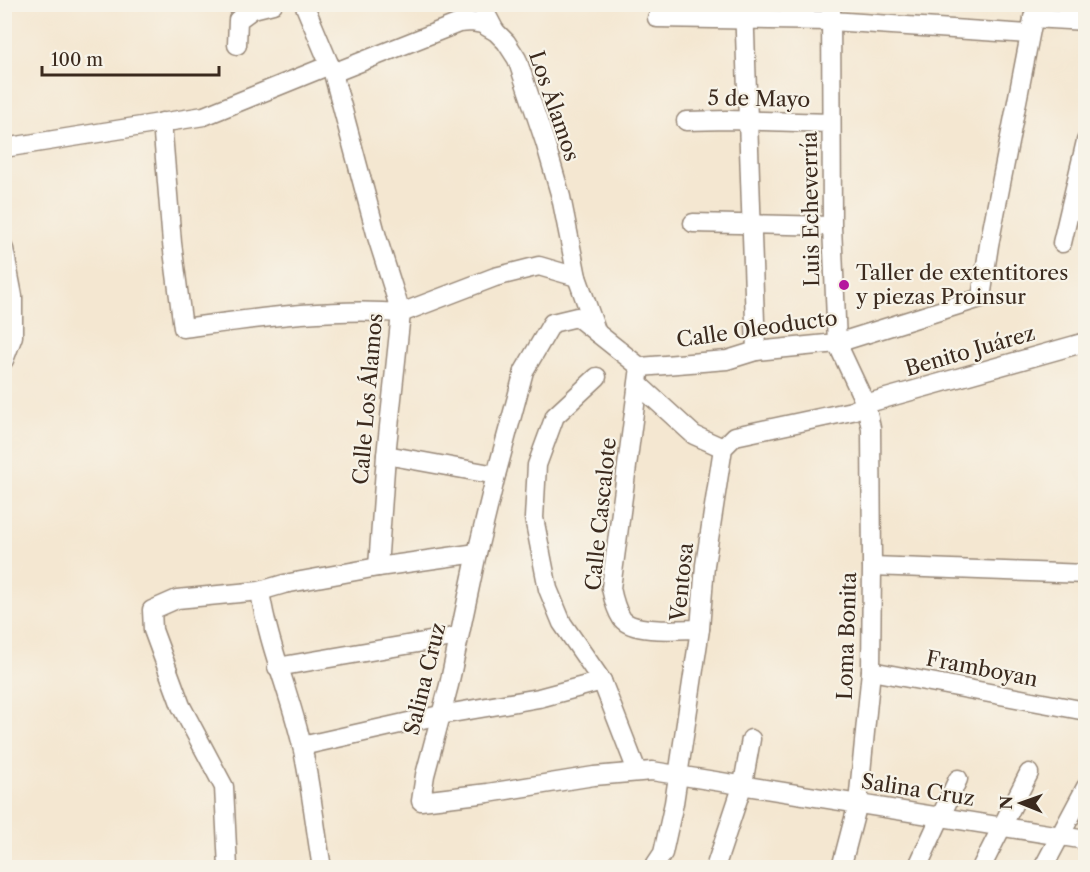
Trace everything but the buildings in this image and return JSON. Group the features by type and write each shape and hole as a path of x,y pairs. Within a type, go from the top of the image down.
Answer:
{"street":[{"path":"237,45 238,20 253,9 273,4"},
{"name":"Calle Los Álamos","path":"304,4 331,69 377,237 401,313 386,454 378,567"},
{"path":"481,4 496,33"},
{"path":"744,12 756,351"},
{"path":"657,18 744,12 1086,21"},
{"name":"Luis Echeverría","path":"831,13 832,226 837,343 866,405"},
{"name":"Calle Oleoducto","path":"639,376 727,360 756,351 837,343 981,298 989,245 1033,19"},
{"name":"Los Álamos","path":"331,69 459,23 482,24 506,42 517,59 536,112 561,197 577,277 597,333"},
{"path":"4,148 204,116 331,69"},
{"name":"5 de Mayo","path":"686,121 748,120 831,123"},
{"path":"162,122 172,243 183,328 306,314 401,313 495,276 539,266 577,277"},
{"path":"1062,243 1086,141"},
{"path":"693,223 832,226"},
{"path":"4,249 13,296 13,336 4,360"},
{"name":"Salina Cruz","path":"597,333 577,317 552,323 525,371 477,553 425,775 421,801 637,771 743,784 1086,840"},
{"path":"597,333 615,349 694,435 723,448 735,436 852,411 866,405"},
{"name":"Benito Juárez","path":"866,405 1086,342"},
{"name":"Calle Cascalote","path":"639,376 611,588 613,601 623,620 633,626 700,629"},
{"path":"597,377 555,416 537,465 534,518 548,589 562,623 602,681 637,771"},
{"name":"Loma Bonita","path":"841,867 858,803 871,671 871,428 866,405"},
{"name":"Ventosa","path":"653,867 663,853 678,775 700,629 705,565 723,448"},
{"path":"386,454 496,475"},
{"path":"228,867 224,787 181,706 153,630 152,610 177,599 260,591 284,584 378,567 477,553"},
{"path":"872,566 1086,574"},
{"path":"260,591 277,667 302,746 322,867"},
{"path":"277,667 459,636"},
{"name":"Framboyan","path":"871,671 1086,711"},
{"path":"302,746 440,715 539,698 602,681"},
{"path":"715,867 743,784 751,739"},
{"path":"981,867 1029,773"},
{"path":"917,867 958,779"},
{"path":"1043,867 1086,787"}],"place":[{"name":"Taller de extentitores y piezas Proinsur","path":"844,285"}]}
